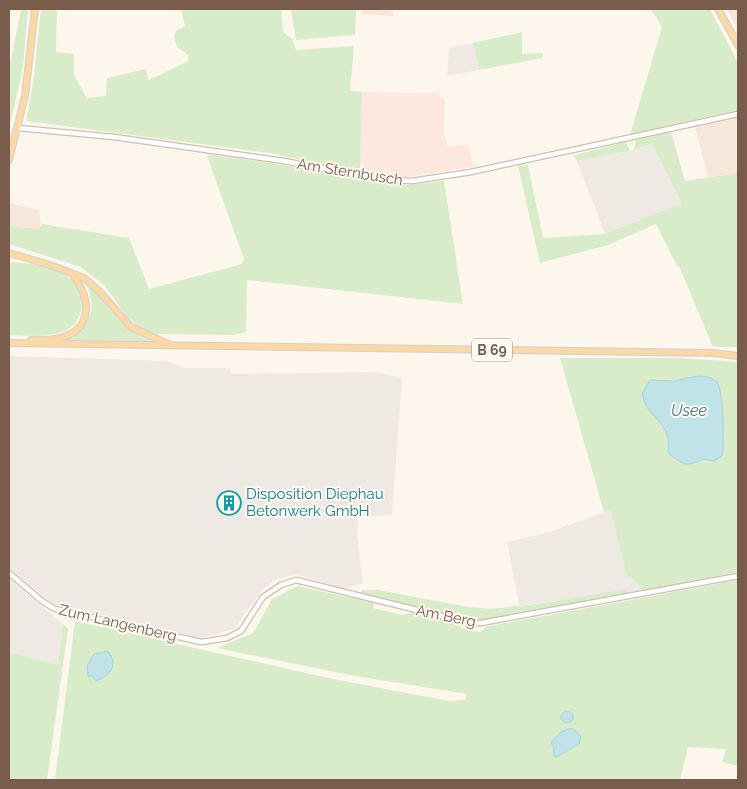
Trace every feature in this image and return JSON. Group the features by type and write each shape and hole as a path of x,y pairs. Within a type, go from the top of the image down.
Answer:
{"main road":[{"path":"9,160 18,128 31,59 35,9"},
{"path":"718,9 738,42"},
{"path":"9,254 71,273 93,285 131,327 170,345"},
{"path":"9,259 22,258"},
{"path":"22,343 62,337 74,331 82,323 86,312 86,295 71,273"},
{"name":"B 69","path":"9,343 714,353 738,356"}],"street":[{"name":"Am Sternbusch","path":"18,128 114,137 284,161 385,180 412,181 471,172 738,114"},
{"name":"Zum Langenberg","path":"9,573 42,602 55,609 208,642"},
{"name":"Am Berg","path":"208,642 227,638 242,631 264,597 281,585 296,580 469,623 481,623 738,576"}],"shaded area":[{"path":"362,9 392,9 394,16 362,14"},
{"path":"727,9 738,9 738,31"},
{"path":"473,43 479,70 447,76 449,48"},
{"path":"362,92 438,93 445,100 444,131 448,147 468,144 474,167 399,178 360,172"},
{"path":"738,118 738,173 708,177 695,127"},
{"path":"652,142 683,203 605,234 577,161 630,151"},
{"path":"9,203 39,210 41,229 9,226"},
{"path":"9,356 167,361 186,368 231,368 230,374 376,372 402,378 392,515 358,517 357,534 363,583 343,589 296,574 274,580 262,590 234,629 200,638 51,603 9,568"},
{"path":"611,510 636,581 641,590 626,595 626,590 519,605 507,542 546,533"},
{"path":"9,579 63,624 58,665 9,652"}],"green space":[{"path":"21,9 28,9 23,67 9,129 9,70"},
{"path":"41,9 57,9 56,52 74,54 74,75 87,98 106,96 107,78 146,69 148,80 188,61 188,55 177,47 174,36 176,31 185,26 181,9 281,9 283,32 293,40 296,50 354,46 350,91 362,92 360,172 270,153 26,121 33,84"},
{"path":"291,9 356,9 355,35 296,40"},
{"path":"651,9 710,9 738,63 738,110 630,135 662,27"},
{"path":"522,32 522,54 543,53 542,58 479,70 473,43"},
{"path":"671,132 685,181 738,173 738,347 713,347 679,266 677,266 656,224 608,245 540,263 518,166 528,165 543,238 605,234 682,203 652,143 634,150 636,139"},
{"path":"626,142 630,151 577,161 574,155"},
{"path":"212,155 284,165 395,185 444,181 463,304 247,280 246,332 233,335 153,334 138,327 125,314 105,286 81,267 9,244 9,226 40,229 42,224 129,238 149,289 242,264 244,259 207,156"},
{"path":"13,262 36,265 60,272 78,287 82,297 81,310 77,321 72,326 66,331 49,335 9,335 9,264"},
{"path":"86,282 122,323 151,341 67,340 82,328 90,316 91,301"},
{"path":"560,358 680,358 738,362 738,572 641,590 636,581 627,575 611,511 604,512","holes":["656,379 666,381 685,379 722,400 721,411 724,434 714,461 684,464 669,454 666,432 657,418"]},
{"path":"738,580 738,766 722,762 726,749 688,747 680,780 55,780 75,621 333,679 449,701 465,700 467,694 355,676 217,648 253,633 272,599 298,586 374,603 373,608 403,615 413,612 442,619 470,631 481,632 485,627","holes":["109,653 112,664 104,678 96,681 93,676 88,676 87,666 94,654","568,729 569,751 557,757 554,749 555,740 560,733"]},
{"path":"626,589 626,595 482,620 469,620 360,593 363,590 379,590 462,606 490,609 551,602"},
{"path":"63,624 68,629 47,780 9,780 9,652 58,665"}],"water":[{"name":"Usee","path":"698,376 713,379 719,386 723,418 722,456 714,461 703,460 684,464 669,454 667,433 646,406 642,394 650,380 674,381"},
{"path":"107,651 113,660 112,669 96,681 93,676 88,676 87,666 94,654"},
{"path":"569,711 572,712 572,722 565,723 562,722 561,715 562,712"},
{"path":"573,729 581,736 579,744 557,757 553,756 554,748 551,743 561,732"}],"place":[{"name":"Disposition Diephau Betonwerk GmbH","path":"229,503"}]}
